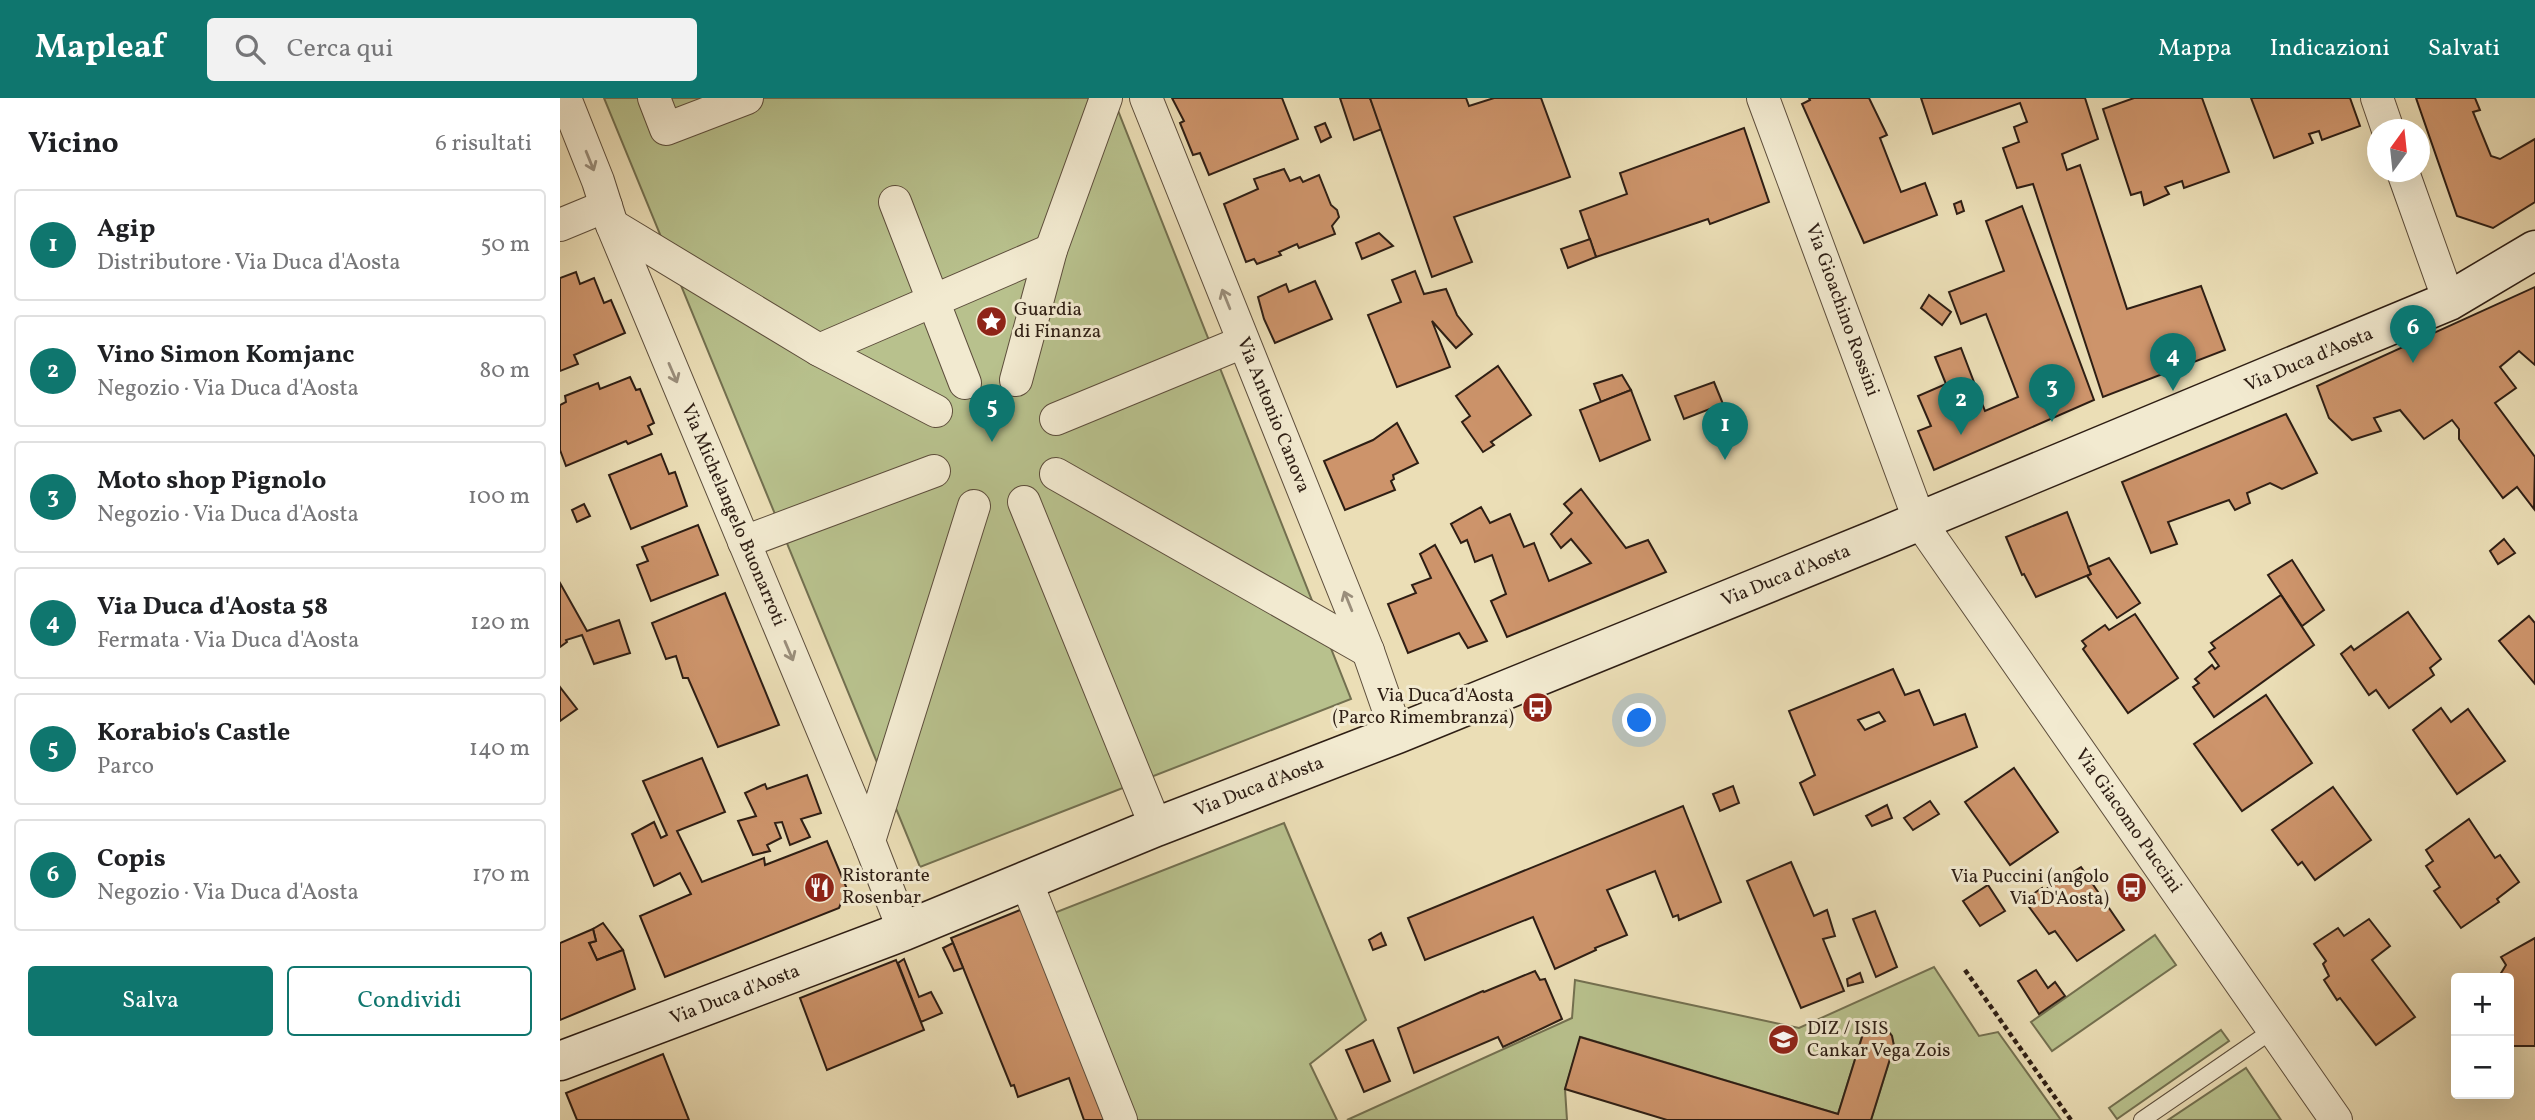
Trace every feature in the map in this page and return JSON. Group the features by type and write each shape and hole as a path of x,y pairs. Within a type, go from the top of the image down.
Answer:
{"main road":[{"name":"Via Duca d'Aosta","path":"560,1061 904,930 1920,522 2449,301 2535,250"}],"street":[{"name":"Via Michelangelo Buonarroti","path":"565,98 609,216 904,930"},
{"path":"654,98 666,129 747,98"},
{"path":"1016,380 1051,250 1106,98"},
{"name":"Via Antonio Canova","path":"1146,98 1368,651 1397,734"},
{"name":"Via Gioachino Rossini","path":"1763,98 1920,522"},
{"path":"2376,98 2384,119"},
{"path":"2407,182 2449,301"},
{"path":"895,202 965,383"},
{"path":"560,225 609,216 820,350 936,411"},
{"path":"820,350 932,299 1051,250"},
{"path":"1056,419 1243,342"},
{"path":"744,542 934,471"},
{"path":"1056,474 1368,651"},
{"path":"1024,502 1156,827"},
{"path":"869,841 974,506"},
{"name":"Via Giacomo Puccini","path":"1920,522 2336,1120"},
{"path":"1026,881 1121,1120"}],"lane":[{"path":"2142,1120 2273,1030"}],"path":[{"path":"1965,970 2071,1120"}],"green space":[{"path":"604,98 1113,98 1351,699 920,867"},
{"path":"1284,823 1366,1020 1310,1064 1337,1120 1134,1120 1054,913"},
{"path":"2155,935 2176,965 2052,1051 2031,1022"},
{"name":"DIZ / ISIS Cankar Vega Zois","path":"1934,967 1979,1036 1998,1032 2061,1120 1871,1120 1894,1046 1888,1032 1878,1028 1867,1029 1862,1037 1838,1114 1581,1037 1565,1089 1567,1120 1347,1120 1572,1018 1575,980 1799,1028"},
{"path":"2221,1030 2229,1041 2117,1119 2109,1108"},
{"path":"2246,1068 2281,1120 2168,1120"}],"building":[{"path":"1172,98 1282,98 1298,139 1209,175 1200,153 1193,155 1180,123 1184,121"},
{"path":"1340,98 1370,98 1382,129 1354,140"},
{"path":"1370,98 1466,98 1469,106 1494,98 1541,98 1570,177 1454,217 1472,262 1432,277"},
{"path":"1809,98 1869,98 1887,135 1880,138 1901,192 1925,183 1937,215 1864,243 1802,104 1810,100"},
{"path":"1921,98 2085,98 2098,139 2062,154 2067,170 2080,165 2127,309 2201,286 2225,350 2103,397 2033,184 2017,188 2003,148 2019,142 2014,127 2027,122 2020,103 1933,134"},
{"path":"2134,98 2202,98 2229,172 2184,188 2182,181 2165,187 2169,194 2144,205 2141,192 2131,195 2103,109"},
{"path":"2251,98 2350,98 2360,126 2322,140 2319,131 2309,134 2313,143 2274,158"},
{"path":"2416,98 2475,98 2480,110 2473,112 2491,156 2500,159 2535,139 2535,202 2493,228 2457,216 2430,138 2430,119 2423,119"},
{"path":"1325,123 1331,137 1321,142 1315,127"},
{"path":"1744,128 1769,202 1710,224 1708,219 1596,257 1580,211 1627,194 1620,173"},
{"path":"1284,169 1290,181 1300,177 1303,182 1319,175 1339,217 1332,226 1335,234 1299,248 1297,244 1279,252 1281,255 1257,264 1254,259 1246,262 1224,204 1258,189 1254,179"},
{"path":"1961,201 1964,211 1957,214 1954,204"},
{"path":"2022,206 2094,400 1934,470 1918,431 1931,426 1918,396 1946,384 1935,357 1961,348 1985,411 2018,397 1986,314 1961,324 1949,292 2004,271 1986,221"},
{"path":"1379,233 1393,246 1362,259 1356,243"},
{"path":"1590,239 1596,257 1568,268 1561,249"},
{"path":"1415,271 1424,294 1446,289 1457,315 1472,334 1456,348 1432,321 1450,367 1397,387 1368,315 1401,302 1392,280"},
{"path":"576,272 580,284 594,278 604,303 611,300 625,333 574,355 578,364 560,371 560,278"},
{"path":"1315,281 1332,319 1275,343 1258,297 1286,284 1289,292"},
{"path":"2535,287 2535,365 2519,351 2500,367 2516,388 2495,403 2535,457 2534,509 2517,487 2503,498 2459,439 2459,429 2452,420 2424,439 2400,410 2374,418 2381,431 2352,440 2329,418 2317,386"},
{"path":"1929,295 1951,312 1942,325 1921,308"},
{"path":"1498,366 1531,415 1491,442 1494,445 1483,452 1462,422 1470,416 1456,396"},
{"path":"1622,375 1631,390 1601,402 1594,384"},
{"path":"630,377 636,390 640,389 654,423 648,426 652,434 628,444 626,441 566,466 560,450 560,405 566,402 565,396 598,383 600,389"},
{"path":"1714,382 1723,404 1684,419 1675,396"},
{"path":"1631,390 1650,440 1600,461 1580,410"},
{"path":"2286,414 2317,473 2282,489 2270,483 2247,493 2250,503 2235,510 2229,500 2168,522 2177,544 2151,553 2122,482"},
{"path":"1397,423 1418,463 1393,475 1394,479 1391,481 1395,490 1345,510 1324,461 1373,440"},
{"path":"661,454 669,474 675,472 687,506 631,529 609,475"},
{"path":"1581,489 1626,548 1648,540 1666,572 1507,637 1491,601 1506,594 1492,555 1475,562 1467,540 1461,543 1451,524 1481,507 1490,523 1510,514 1524,547 1534,543 1549,581 1591,563 1571,539 1561,548 1551,534 1572,513 1564,504"},
{"path":"584,504 590,516 577,522 572,510"},
{"path":"2067,512 2091,574 2036,597 2024,574 2022,575 2006,537"},
{"path":"698,525 718,575 651,601 637,565 648,561 642,547"},
{"path":"2504,539 2515,553 2498,564 2490,551"},
{"path":"1435,545 1487,641 1468,648 1459,633 1408,653 1388,604 1416,593 1412,585 1431,578 1420,554"},
{"path":"2109,558 2140,603 2117,618 2087,576 2091,574 2088,567"},
{"path":"2292,560 2324,610 2302,626 2268,575"},
{"path":"560,583 587,631 619,620 630,653 594,664 582,635 566,640 560,647"},
{"path":"725,593 779,725 718,747 688,678 683,678 676,656 666,659 652,623"},
{"path":"2281,595 2314,645 2214,717 2193,687 2199,683 2195,679 2212,665 2215,669 2219,666 2209,652 2215,648 2211,643"},
{"path":"2408,612 2441,659 2430,668 2434,675 2389,708 2376,690 2369,695 2341,654 2351,646 2354,650"},
{"path":"2135,614 2178,678 2128,713 2083,649 2086,646 2082,641 2105,625 2109,630"},
{"path":"2529,616 2535,623 2535,684 2499,641"},
{"path":"1893,669 1905,695 1919,690 1934,725 1965,714 1977,747 1814,815 1800,783 1815,775 1789,711","holes":["1879,712 1885,721 1865,730 1858,720"]},
{"path":"560,687 577,709 560,721"},
{"path":"2266,695 2312,763 2242,811 2194,744"},
{"path":"2441,708 2451,722 2468,709 2505,761 2457,794 2413,730"},
{"path":"702,758 725,812 677,831 702,882 764,858 765,865 827,841 847,889 839,908 665,977 640,916 691,894 680,873 654,886 632,834 654,822 661,838 667,835 643,781"},
{"path":"2014,768 2058,832 2010,865 1965,802"},
{"path":"807,775 821,813 801,819 810,837 790,845 782,822 775,823 781,838 767,845 770,851 753,855 738,821 756,816 745,793 765,784 767,789"},
{"path":"1733,786 1739,803 1720,811 1713,794"},
{"path":"2333,787 2371,840 2315,880 2302,862 2298,865 2272,830"},
{"path":"1930,801 1939,814 1913,830 1904,818"},
{"path":"1887,805 1892,818 1872,826 1866,816"},
{"path":"1683,806 1721,902 1679,920 1678,915 1673,917 1655,871 1607,890 1627,935 1555,969 1533,917 1425,960 1408,918"},
{"path":"2469,819 2495,858 2500,855 2519,882 2497,899 2499,902 2461,928 2434,891 2440,887 2426,866 2433,861 2426,850"},
{"path":"1791,862 1814,916 1827,910 1835,936 1823,939 1844,991 1801,1008 1747,881"},
{"path":"2081,867 2124,930 2077,961 2055,931 2049,934 2024,900"},
{"path":"1988,885 2005,911 1980,926 1963,901"},
{"path":"1030,906 1111,1120 1084,1120 1069,1078 1018,1097 1014,1085 1011,1086 951,938"},
{"path":"1875,911 1897,967 1876,977 1853,919"},
{"path":"2369,919 2390,946 2372,960 2415,1017 2376,1045 2340,998 2337,1000 2324,980 2329,976 2323,964 2326,961 2314,944 2338,928 2344,936"},
{"path":"603,923 623,950 597,960 589,943 596,941 593,929"},
{"path":"593,929 596,941 589,943 597,960 623,950 635,989 560,1020 560,943"},
{"path":"1381,933 1386,945 1373,950 1369,940"},
{"path":"2535,938 2535,1046 2514,1046 2514,973 2501,973 2506,965 2501,957"},
{"path":"953,943 963,968 954,971 943,948"},
{"path":"904,959 919,997 931,992 942,1013 921,1022 898,963"},
{"path":"896,960 924,1030 827,1070 800,998"},
{"path":"2036,970 2048,988 2055,982 2065,996 2039,1014 2018,981"},
{"path":"1535,971 1540,980 1545,979 1562,1019 1503,1047 1498,1037 1414,1073 1398,1028"},
{"path":"1860,973 1863,982 1848,986 1847,979"},
{"path":"1878,1026 1887,1029 1894,1046 1871,1120 1667,1120 1565,1089 1580,1037 1838,1114 1862,1037 1867,1028"},
{"path":"1373,1040 1390,1081 1364,1092 1346,1050"},
{"path":"663,1054 689,1120 577,1120 566,1093"}],"place":[{"name":"Guardia di Finanza","path":"991,321"},
{"name":"Copis","path":"2413,363"},
{"name":"Via Duca d'Aosta 58","path":"2173,391"},
{"name":"Moto shop Pignolo","path":"2052,422"},
{"name":"Vino Simon Komjanc","path":"1961,435"},
{"name":"Korabio's Castle","path":"992,442"},
{"name":"Agip","path":"1725,460"},
{"name":"Via Duca d'Aosta (Parco Rimembranza)","path":"1537,707"},
{"name":"Ristorante Rosenbar","path":"819,887"},
{"name":"Via Puccini (angolo Via D'Aosta)","path":"2132,888"},
{"name":"DIZ / ISIS Cankar Vega Zois","path":"1784,1040"}]}
